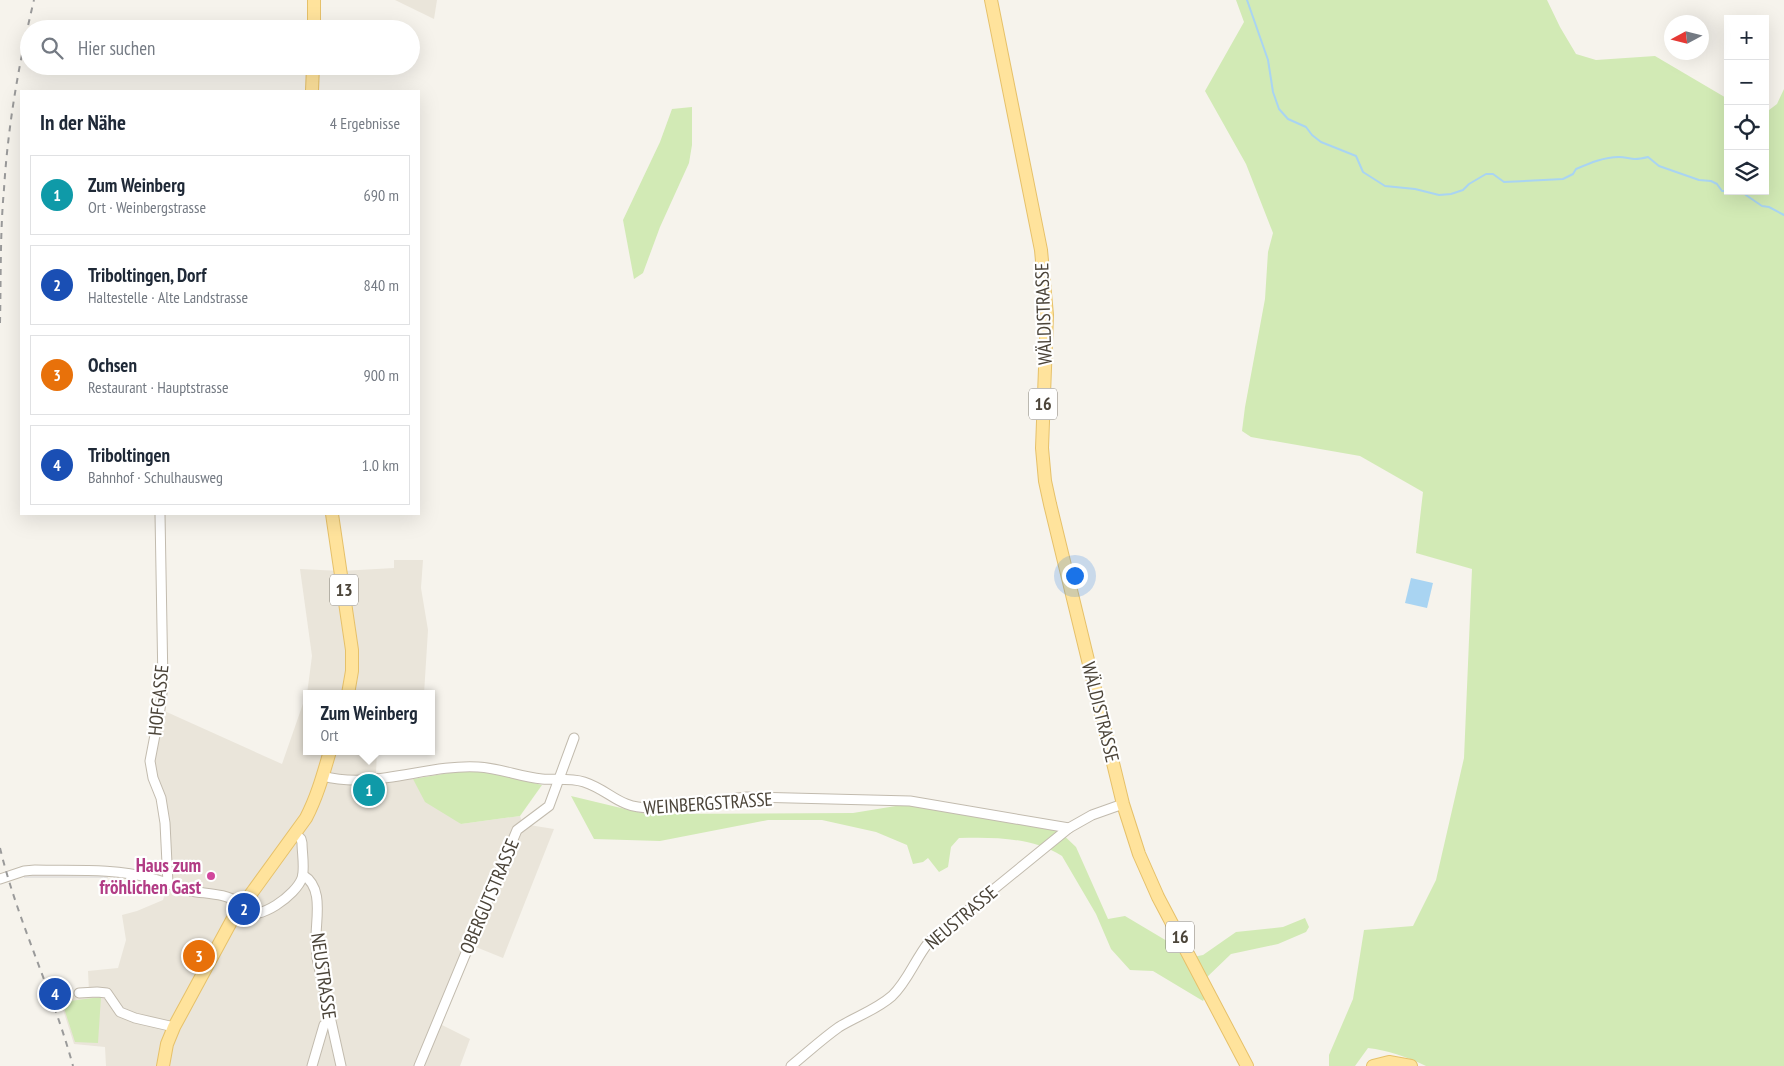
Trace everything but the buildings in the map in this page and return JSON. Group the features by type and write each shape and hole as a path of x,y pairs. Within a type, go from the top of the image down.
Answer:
{"main road":[{"path":"314,0 314,20"},
{"name":"WÄLDISTRASSE","path":"991,0 1041,250 1044,274 1047,315 1042,429 1045,481 1123,804"},
{"path":"312,75 312,90"},
{"name":"13","path":"332,515 352,650 352,671 349,690"},
{"path":"162,1066 174,1027 218,945 240,907 313,805 329,755"},
{"name":"16","path":"1123,804 1146,871 1246,1066"},
{"path":"1373,1066 1389,1062 1411,1066"}],"street":[{"name":"HOFGASSE","path":"160,515 163,685 150,762 153,778 161,798 165,823 168,884"},
{"name":"OBERGUTSTRASSE","path":"419,1066 517,830 549,806 574,738"},
{"name":"WEINBERGSTRASSE","path":"323,776 352,781 456,767 478,767 541,779 586,783 636,808 747,797 910,801 1067,831"},
{"name":"NEUSTRASSE","path":"791,1066 841,1026 872,1011 893,995 929,942 1067,831 1092,815 1123,804"},
{"path":"0,879 30,870 108,871 151,878 190,890 225,896 239,903 242,912 251,915 276,906 295,889 303,875 302,843 295,832"},
{"name":"NEUSTRASSE","path":"303,875 309,879 318,900 316,942 330,1021 341,1066"},
{"path":"79,993 97,992 106,994 120,1012 135,1018 174,1027"},
{"path":"312,1066 324,1025 330,1021"}],"shaded area":[{"path":"395,0 437,0 434,19"},
{"path":"394,560 423,560 421,588 428,630 424,690 308,690 312,656 300,569 341,571 394,568"},
{"path":"303,704 303,755 377,755 376,773 412,773 413,779 461,824 520,816 523,824 554,829 503,958 471,945 440,1024 470,1039 460,1066 106,1066 105,1047 74,1044 59,997 89,992 88,971 118,968 126,940 122,915 163,900 168,884 165,823 150,761 160,709 282,764"},
{"path":"24,871 108,871 108,878 24,878"}],"green space":[{"path":"1236,0 1547,0 1576,54 1596,60 1655,56 1724,97 1724,195 1769,195 1769,110 1777,104 1784,89 1784,1066 1426,1066 1397,1054 1368,1048 1355,1066 1329,1066 1329,1055 1353,999 1364,930 1413,926 1436,880 1464,758 1472,569 1416,553 1423,492 1360,456 1251,437 1242,431 1265,299 1268,252 1273,233 1246,164 1205,91 1244,22"},
{"path":"692,107 692,145 689,163 660,227 643,273 634,279 623,220 660,142 672,109"},
{"path":"466,770 485,771 542,785 520,816 461,824 425,802 413,779"},
{"path":"571,796 646,814 853,813 908,804 1057,829 1076,847 1108,919 1125,916 1167,941 1170,950 1182,953 1205,997 1203,1001 1153,971 1130,970 1111,949 1096,914 1062,856 1038,845 998,838 959,838 951,847 948,867 939,872 928,858 923,862 913,864 907,845 876,832 822,820 768,820 660,841 594,839"},
{"path":"1305,918 1309,927 1306,932 1278,944 1231,954 1205,979 1193,957 1203,955 1236,932 1283,927"},
{"path":"101,997 98,1043 75,1042 62,1002"}],"water":[{"path":"1411,578 1433,583 1427,608 1405,603"}],"waterway":[{"path":"1247,0 1268,60 1273,92 1279,109 1288,119 1306,127 1321,142 1356,156 1363,172 1385,186 1415,189 1439,195 1451,194 1463,190 1486,174 1493,174 1504,182 1563,179 1573,174 1576,169 1602,159 1613,157 1635,159 1648,157 1659,166 1699,180 1711,181 1724,191"},
{"path":"1746,195 1762,206 1769,207 1784,215"}],"railway":[{"path":"30,20 34,0"},
{"path":"0,323 2,222 6,165 11,117 20,65"},
{"path":"0,848 16,903 56,1011 73,1066"}],"place":[{"name":"Zum Weinberg","path":"369,790"},
{"name":"Haus zum fröhlichen Gast","path":"211,876"},
{"name":"Triboltingen, Dorf","path":"244,909"},
{"name":"Ochsen","path":"199,956"},
{"name":"Triboltingen","path":"55,994"}]}
